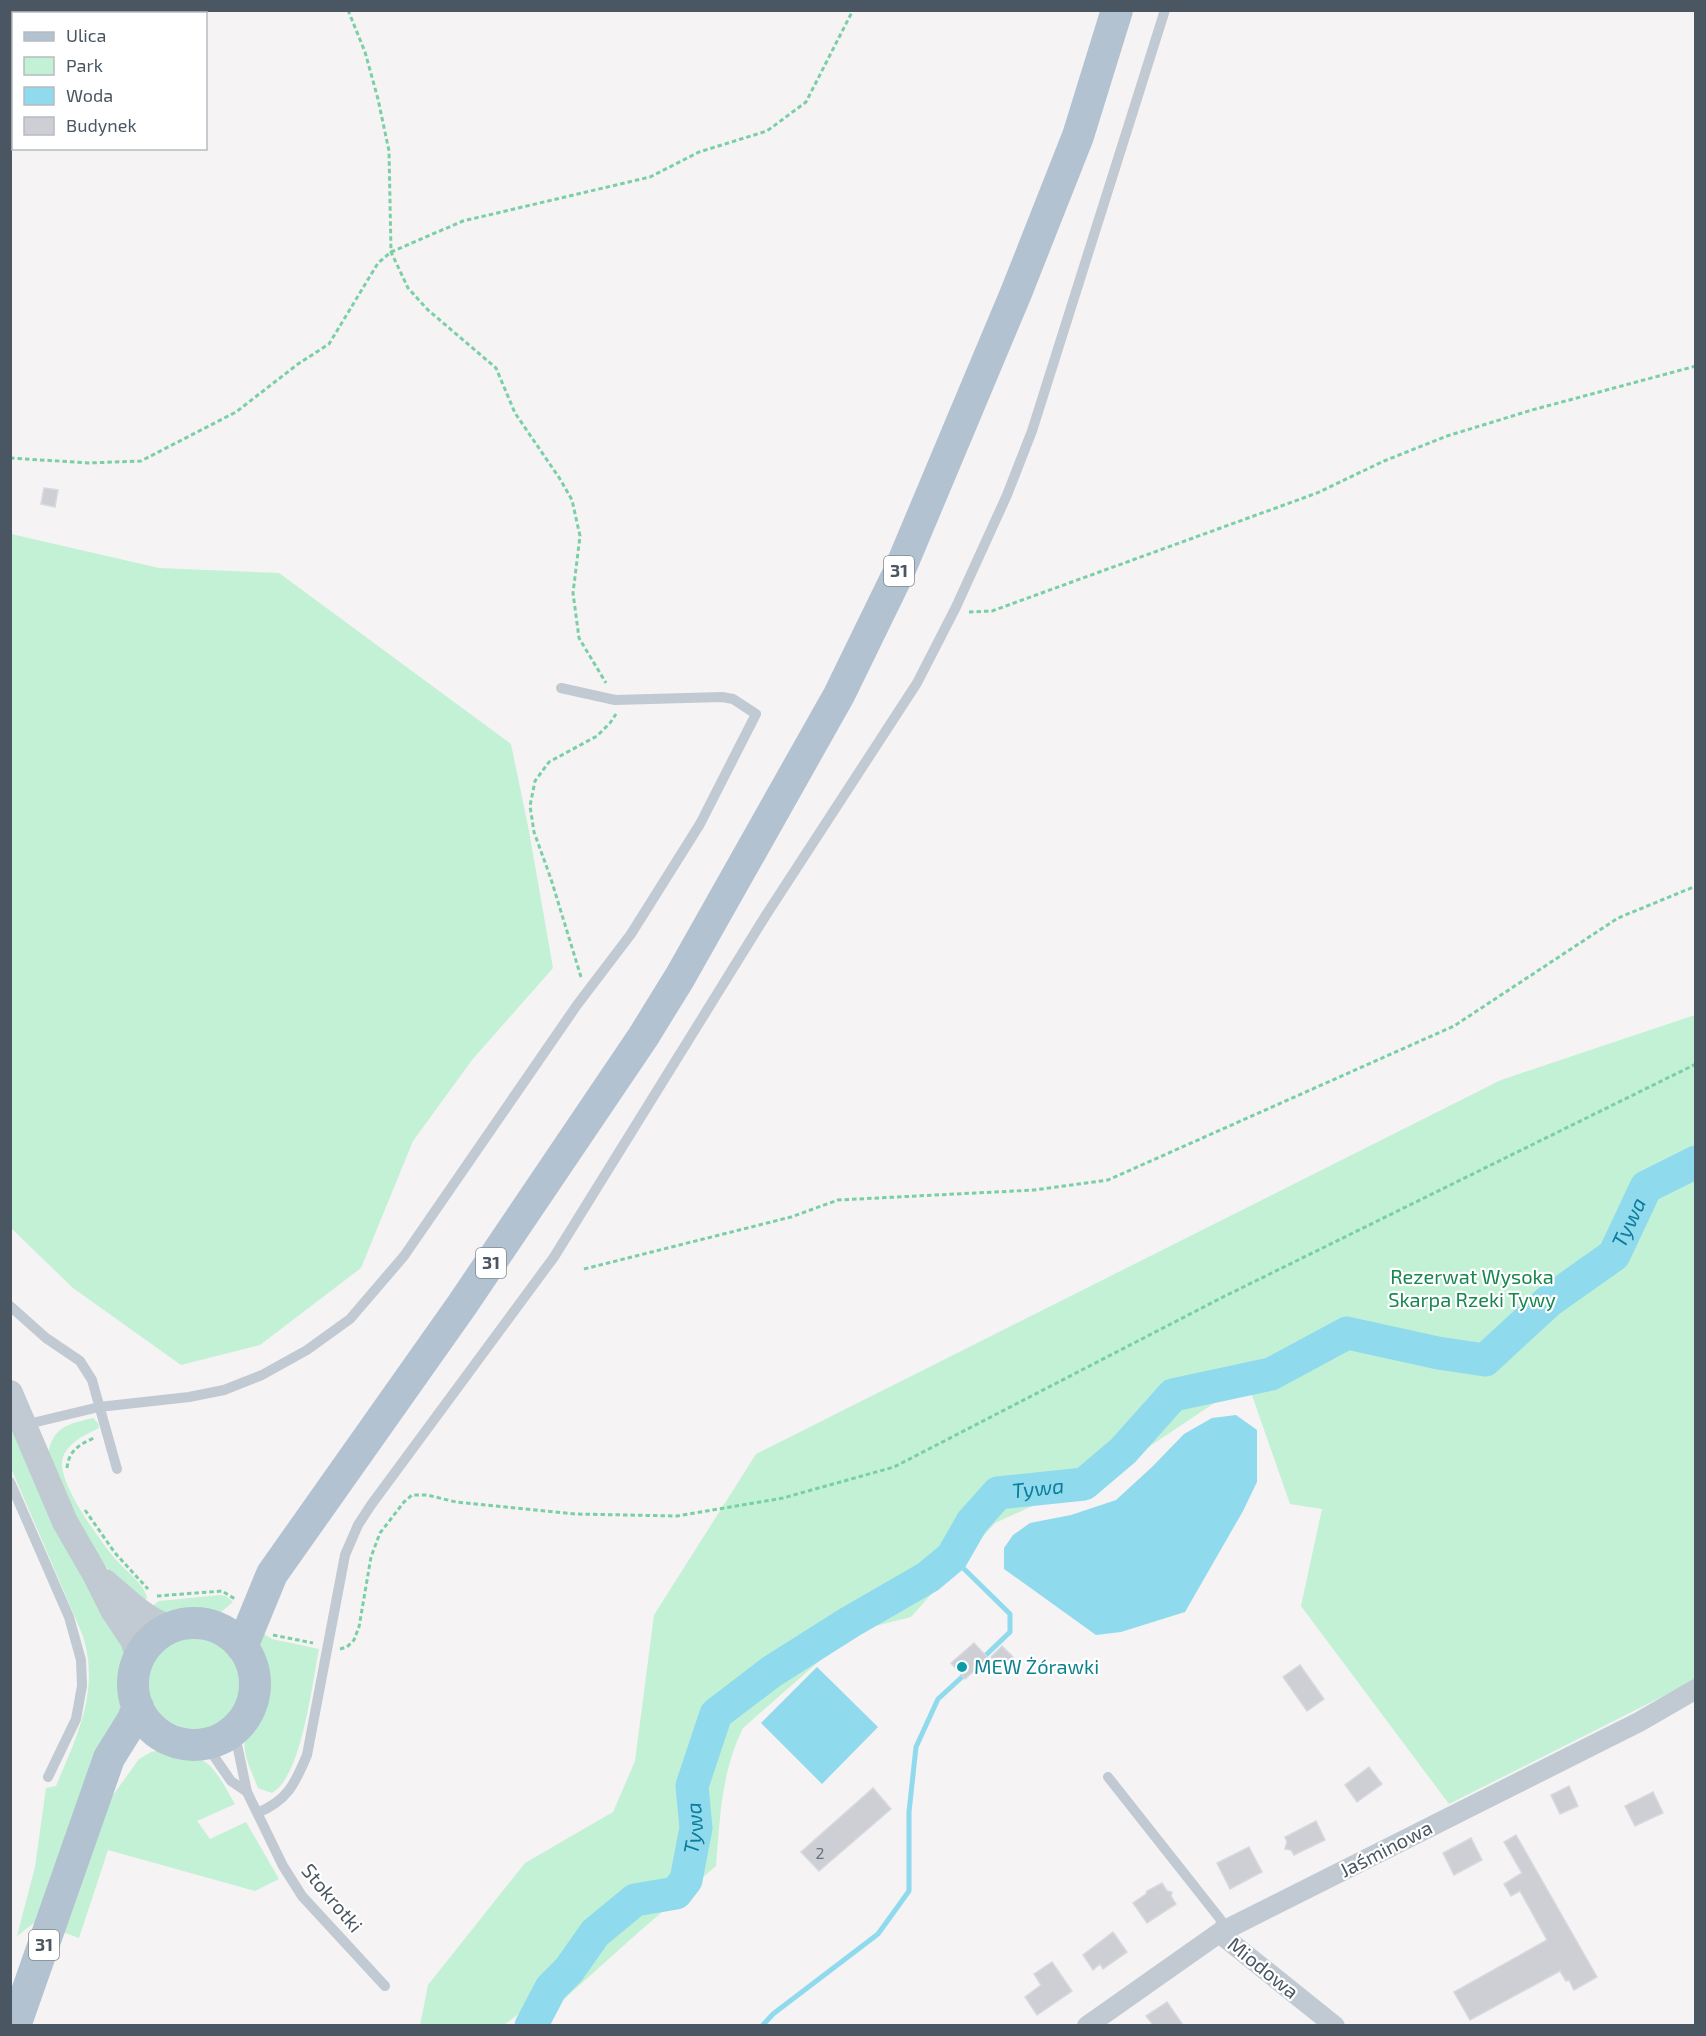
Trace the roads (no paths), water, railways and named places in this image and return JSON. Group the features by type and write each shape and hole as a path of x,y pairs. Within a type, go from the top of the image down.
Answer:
{"main road":[{"name":"31","path":"242,1647 272,1574 462,1305 643,1037 680,977 840,695 898,574 1016,293 1078,136 1117,10"},
{"name":"31","path":"213,1626 224,1620 249,1592 272,1574"},
{"path":"192,1623 213,1626 230,1634 242,1647 252,1665 255,1685 252,1705 234,1730 223,1738 198,1745 182,1744 167,1738 150,1725 138,1707 133,1683 139,1658 149,1644 170,1628 192,1623"},
{"name":"31","path":"15,2025 109,1758 138,1707"},
{"name":"31","path":"102,1782 136,1752 158,1740 167,1738"}],"street":[{"path":"10,1393 65,1522 113,1610 133,1640 139,1658"},
{"path":"95,1574 142,1614 170,1628"},
{"name":"Jaśminowa","path":"1087,2025 1219,1933 1639,1722 1695,1689"},
{"name":"Miodowa","path":"1219,1933 1335,2025"}],"lane":[{"path":"257,1813 271,1807 287,1794 307,1755 345,1555 358,1525 370,1505 554,1257 766,915 917,683 956,607 1007,495 1032,432 1165,10"},
{"path":"24,1425 99,1407 189,1397 224,1390 262,1375 307,1350 350,1319 404,1256 586,993 631,934 700,824 756,714 733,699 722,697 615,700 561,688"},
{"path":"10,1306 46,1338 80,1361 92,1380 117,1468"},
{"path":"10,1482 69,1617 81,1660 82,1686 76,1719 48,1777"},
{"name":"Stokrotki","path":"234,1730 247,1792 283,1866 302,1896 385,1986"},
{"name":"Stokrotki","path":"198,1745 211,1752 231,1781 247,1792"},
{"path":"1108,1777 1221,1920 1219,1933"}],"water":[{"path":"1236,1415 1257,1430 1257,1482 1243,1511 1185,1612 1121,1632 1096,1635 1004,1569 1004,1548 1013,1535 1030,1523 1071,1515 1116,1500 1184,1434 1212,1418"},
{"path":"817,1667 878,1727 822,1784 761,1723"}],"waterway":[{"name":"Tywa","path":"531,2026 551,1988 569,1970 595,1933 635,1900 676,1893 686,1880 696,1828 692,1786 716,1714 771,1672 850,1622 928,1577 952,1557 972,1522 998,1493 1084,1484 1123,1451 1173,1395 1271,1374 1347,1333 1438,1353 1485,1360 1549,1301 1614,1255 1646,1187 1696,1162"},
{"path":"952,1557 1010,1614 1010,1632 986,1655"},
{"path":"762,2026 773,2014 878,1934 909,1891 909,1812 916,1747 938,1699 962,1677"}],"place":[{"name":"MEW Żórawki","path":"962,1667"}],"park label":[{"name":"Rezerwat Wysoka Skarpa Rzeki Tywy","path":"1472,1288"}]}
